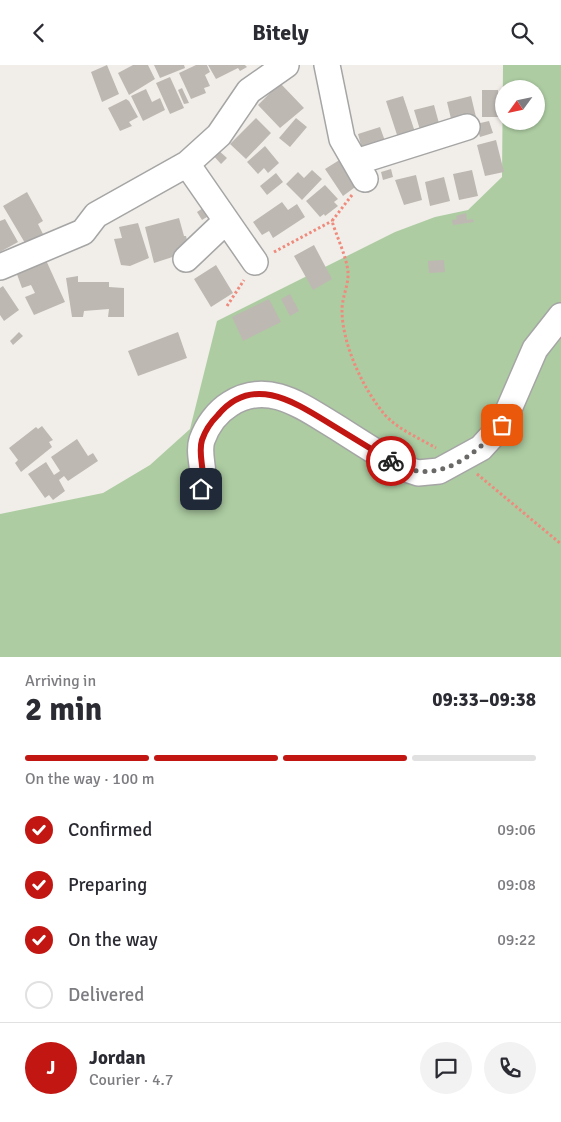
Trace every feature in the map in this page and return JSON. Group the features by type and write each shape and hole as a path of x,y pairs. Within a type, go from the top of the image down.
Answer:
{"street":[{"path":"0,267 83,232 96,215 187,164 219,135 249,91 286,65"},
{"path":"327,65 342,139 361,170 467,127"},
{"path":"187,164 255,262"},
{"path":"186,259 226,221"},
{"path":"201,489 203,482 201,442 210,424 223,408 243,395 267,394 292,401 400,467 418,473 439,471 481,448 502,425 535,349 561,317"}],"path":[{"path":"227,306 255,262 332,221 361,170"},
{"path":"332,221 348,272 342,309 344,332 351,355 366,385 385,415 412,436 443,453"},
{"path":"475,473 561,544"}],"green space":[{"path":"503,65 561,65 561,657 0,657 0,514 103,493 150,465 190,429 217,321 395,232 435,217 468,210 502,177 502,130 545,130 545,80 503,80"}],"building":[{"path":"107,65 119,94 102,102 91,72"},
{"path":"133,65 148,65 155,79 129,95 118,73"},
{"path":"154,65 184,65 185,68 160,78"},
{"path":"196,65 207,65 210,72 205,75 210,86 204,88 206,93 191,99 179,73"},
{"path":"208,65 245,65 247,67 240,71 238,68 216,79"},
{"path":"170,77 184,108 170,114 156,83"},
{"path":"280,83 304,108 280,128 258,105"},
{"path":"182,88 189,103 184,104 178,90"},
{"path":"146,89 152,102 160,98 165,110 143,121 131,96"},
{"path":"482,90 495,90 495,117 482,117"},
{"path":"403,96 416,135 399,141 386,101"},
{"path":"471,96 476,117 452,123 447,102"},
{"path":"126,99 138,117 129,122 132,126 120,131 108,108"},
{"path":"434,105 440,127 421,133 414,110"},
{"path":"256,118 271,133 246,159 230,144"},
{"path":"296,118 307,127 290,147 279,138"},
{"path":"489,121 493,133 480,137 476,124"},
{"path":"380,127 385,141 362,149 358,134"},
{"path":"496,140 504,172 485,176 477,145"},
{"path":"265,146 279,163 268,173 264,168 258,174 247,162"},
{"path":"217,149 227,158 221,164 212,154"},
{"path":"341,159 358,185 343,196 325,169"},
{"path":"391,169 393,177 383,180 381,172"},
{"path":"312,170 322,179 302,200 286,184 298,172 304,178"},
{"path":"472,170 478,196 459,200 453,174"},
{"path":"276,173 283,182 267,195 260,186"},
{"path":"416,175 422,200 404,205 395,180"},
{"path":"444,177 450,201 430,206 425,182"},
{"path":"325,185 338,199 334,202 338,206 325,216 324,214 320,217 306,201"},
{"path":"27,192 43,221 38,224 43,234 25,243 3,206"},
{"path":"282,202 288,210 297,204 305,217 273,238 269,231 262,235 253,222"},
{"path":"209,204 215,212 202,220 197,212"},
{"path":"466,213 467,220 473,219 474,222 453,225 452,220 457,219 456,216"},
{"path":"179,218 188,244 185,253 154,263 145,227"},
{"path":"5,219 18,242 0,252 0,221"},
{"path":"138,223 149,258 130,266 121,265 114,239 122,238 119,227"},
{"path":"314,245 332,279 313,290 294,256"},
{"path":"45,258 65,302 34,315 25,297 35,293 31,285 22,288 15,269"},
{"path":"444,260 445,272 429,273 428,261"},
{"path":"216,265 233,293 211,307 194,279"},
{"path":"78,276 78,282 109,282 109,287 124,288 124,317 108,317 109,309 84,311 83,317 72,317 66,278"},
{"path":"3,286 19,310 4,321 0,315 0,288"},
{"path":"290,294 299,311 290,316 281,299"},
{"path":"269,299 281,322 243,341 232,317"},
{"path":"19,332 23,336 13,345 10,341"},
{"path":"178,332 187,358 138,376 128,351"},
{"path":"42,426 53,440 49,442 52,447 21,472 15,463 18,460 9,448 36,427 38,429"},
{"path":"77,439 88,456 93,453 98,461 68,481 64,476 59,480 65,491 53,500 49,495 45,498 28,474 46,462 54,475 60,471 51,457"}],"way so far":[{"path":"391,461 400,467 418,473 439,471 481,448 502,425"}],"route":[{"path":"201,489 203,482 201,442 210,424 223,408 243,395 267,394 292,401 391,461"}]}
